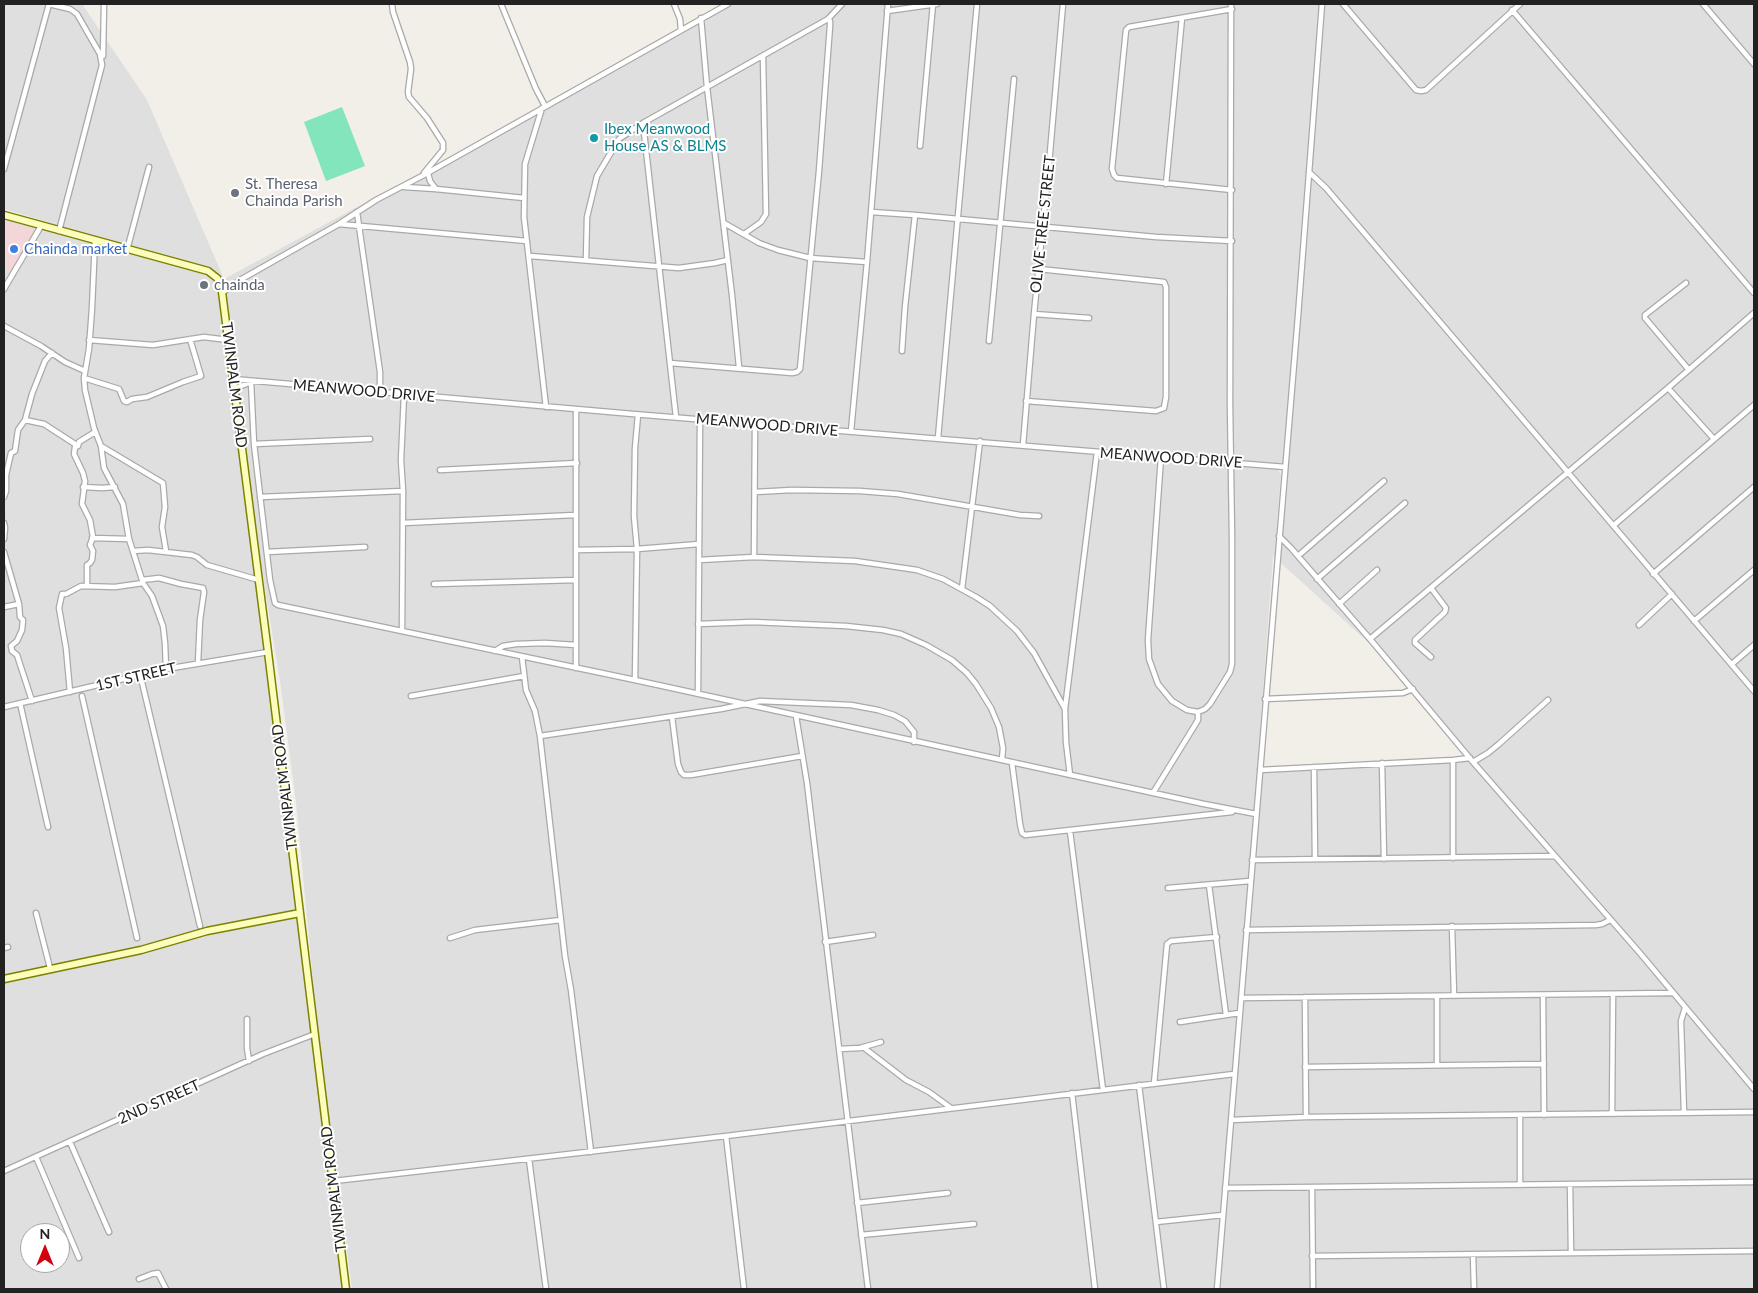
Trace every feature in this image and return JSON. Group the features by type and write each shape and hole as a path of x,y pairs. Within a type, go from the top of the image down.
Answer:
{"main road":[{"path":"4,216 128,250"},
{"name":"TWINPALM ROAD","path":"128,250 208,271 217,278 222,293 346,1289"},
{"path":"4,979 141,950 208,931 300,913"}],"street":[{"path":"4,169 49,4 70,9 77,14 100,54 102,64"},
{"path":"59,231 102,64 104,4"},
{"path":"501,4 544,107 525,164 524,216 546,407"},
{"path":"674,4 680,16 681,30"},
{"path":"222,293 240,280 340,224 357,212 728,4"},
{"path":"586,260 587,217 597,176 619,139 643,123 828,19 842,4"},
{"path":"851,432 888,4"},
{"path":"920,146 933,4"},
{"path":"887,11 937,4"},
{"path":"938,438 978,4"},
{"name":"OLIVE TREE STREET","path":"1023,445 1063,4"},
{"path":"1217,1289 1322,4"},
{"path":"1343,4 1416,90 1420,92 1426,90 1520,4"},
{"path":"1703,4 1754,64"},
{"path":"393,5 393,12 410,62 409,97 427,118 443,143 441,154 422,176"},
{"path":"1161,457 1148,640 1149,659 1158,684 1172,701 1187,710 1198,712 1210,704 1230,672 1232,664 1230,462 1232,241 1232,190 1232,7 1129,27 1124,34 1112,170 1114,175 1117,178 1232,190"},
{"path":"1512,10 1754,293"},
{"path":"701,18 707,87 739,367"},
{"path":"1166,184 1182,18"},
{"path":"670,363 739,367 792,373 799,371 829,36 830,22 828,19"},
{"path":"744,234 761,222 766,214 763,57"},
{"path":"989,341 1014,79"},
{"path":"643,123 676,417"},
{"path":"128,250 149,168"},
{"path":"1309,172 1332,196 1754,691"},
{"path":"428,173 430,181 436,189"},
{"path":"402,187 524,198"},
{"path":"357,212 380,372 380,392"},
{"path":"871,212 1156,237 1232,241"},
{"path":"902,351 915,215"},
{"path":"724,223 765,245 810,258 867,262"},
{"path":"340,224 528,241"},
{"path":"4,289 41,226"},
{"path":"95,240 89,340 84,378 85,390 95,432 101,446 104,468 115,487 125,511 128,539 142,581 152,596 162,626 166,643 166,669"},
{"path":"530,256 689,267 728,260"},
{"path":"1026,401 1156,411 1164,408 1166,397 1166,287 1164,282 1039,269"},
{"path":"1686,283 1645,315 1645,318 1689,370"},
{"path":"1370,639 1668,388 1754,313"},
{"path":"1034,314 1089,318"},
{"path":"4,326 65,362 85,371"},
{"path":"89,340 153,345 204,337 228,340"},
{"path":"84,378 119,390 124,401 127,402 147,397 176,384 200,378 190,339"},
{"path":"4,497 6,475 11,454 15,452 18,430 25,420 32,394 45,360 52,353"},
{"name":"MEANWOOD DRIVE","path":"233,379 576,410 980,441 1284,467"},
{"path":"234,389 251,382 254,444 270,580 275,603 278,605 1256,814"},
{"path":"1668,388 1714,439"},
{"path":"402,631 403,492 401,460 404,395"},
{"path":"1614,525 1754,405"},
{"path":"576,410 576,668"},
{"path":"635,680 637,549 634,516 635,448 638,415"},
{"path":"25,420 44,424 78,446"},
{"path":"698,694 700,420"},
{"path":"754,558 755,424"},
{"path":"87,586 87,565 90,564 93,556 90,545 92,538 90,520 82,504 85,481 74,454 75,447 78,446 79,442 95,432"},
{"path":"254,444 370,439"},
{"path":"962,589 980,441"},
{"path":"101,446 163,483 165,507 162,527 166,551"},
{"path":"1070,775 1065,709 1097,452"},
{"path":"440,470 577,463"},
{"path":"1298,556 1384,481"},
{"path":"83,486 115,487"},
{"path":"1653,574 1754,487"},
{"path":"755,492 792,490 860,491 898,494 1039,516"},
{"path":"260,497 403,492"},
{"path":"1317,579 1405,503"},
{"path":"403,523 575,515"},
{"path":"4,523 4,539"},
{"path":"1279,536 1413,689 1754,1089"},
{"path":"92,538 128,539"},
{"path":"576,550 637,549 699,544"},
{"path":"267,552 365,547"},
{"path":"133,550 166,551 192,555 207,565 259,580"},
{"path":"4,552 19,604 20,618 23,620 22,630 17,641 11,646 12,651 17,655 32,701"},
{"path":"699,560 754,558 855,561 930,573 990,606 1009,623 1025,641 1065,709"},
{"path":"1339,604 1377,570"},
{"path":"1694,621 1754,570"},
{"path":"70,692 66,648 59,608 62,594 66,594 81,586 115,587 159,578 202,588 204,592 200,620 198,663"},
{"path":"434,584 576,580"},
{"path":"1431,588 1446,608 1445,612 1415,640 1415,643 1431,657"},
{"path":"1639,625 1672,594"},
{"path":"4,607 19,604"},
{"path":"698,624 753,622 854,626 901,634 926,645 952,660 976,684 991,708 998,727 1003,748 1002,760"},
{"path":"495,651 504,646 516,644 576,645"},
{"path":"1732,664 1754,644"},
{"name":"1ST STREET","path":"4,706 166,669 268,652"},
{"path":"522,657 529,698 535,711 540,736 561,920 591,1152"},
{"path":"411,696 524,676"},
{"path":"141,678 200,926"},
{"path":"1265,699 1404,693 1413,689"},
{"path":"82,696 137,938"},
{"path":"540,736 672,717 760,700 850,705 878,710 894,715 913,729 914,742"},
{"path":"1260,770 1472,760 1499,744 1548,700"},
{"path":"20,703 48,827"},
{"path":"1153,793 1198,720 1198,712"},
{"path":"796,716 809,802 868,1289"},
{"path":"672,717 678,764 684,775 701,774 802,756"},
{"path":"1453,760 1453,858"},
{"path":"1012,763 1022,833 1025,836 1240,811"},
{"path":"1382,763 1384,859"},
{"path":"1314,767 1315,860"},
{"path":"1070,831 1103,1090"},
{"path":"1252,860 1555,856"},
{"path":"1168,888 1250,881"},
{"path":"1209,885 1226,1015"},
{"path":"36,913 50,968"},
{"path":"450,938 475,930 561,920"},
{"path":"1246,930 1596,925 1610,920"},
{"path":"1452,926 1454,996"},
{"path":"825,942 873,936"},
{"path":"1154,1084 1167,944 1171,941 1216,937"},
{"path":"1241,998 1672,993"},
{"path":"1543,994 1544,1115"},
{"path":"1612,1114 1613,994"},
{"path":"1437,996 1437,1065"},
{"path":"1305,997 1306,1117"},
{"path":"1684,1113 1682,1021 1685,1008"},
{"path":"1180,1022 1240,1014"},
{"path":"247,1019 249,1061"},
{"name":"2ND STREET","path":"4,1171 249,1061 315,1034"},
{"path":"839,1048 863,1047 881,1042"},
{"path":"863,1047 906,1080 930,1092 951,1108"},
{"path":"1305,1067 1544,1064"},
{"path":"334,1181 726,1136 1234,1074"},
{"path":"1139,1085 1164,1289"},
{"path":"1072,1094 1095,1289"},
{"path":"1231,1120 1306,1117 1754,1112"},
{"path":"1520,1115 1520,1185"},
{"path":"726,1136 744,1289"},
{"path":"70,1142 109,1232"},
{"path":"36,1157 79,1258"},
{"path":"529,1159 546,1289"},
{"path":"1225,1188 1754,1182"},
{"path":"1570,1184 1571,1252"},
{"path":"1312,1188 1313,1289"},
{"path":"857,1203 948,1193"},
{"path":"1156,1222 1223,1215"},
{"path":"861,1235 974,1224"},
{"path":"1312,1256 1754,1251"},
{"path":"1473,1254 1474,1289"},
{"path":"139,1279 152,1274 158,1274 166,1289"}],"shaded area":[{"path":"4,4 82,4 147,100 224,279 729,4 1754,4 1754,1289 352,1289 318,1033 296,802 280,681 250,497 268,652 265,654 343,1289 4,1289 4,211 58,225 4,209","holes":["738,425 1285,467 1276,533 1281,475 1278,469","1273,556 1368,642 1469,761 1257,771"]},
{"name":"Chainda market","path":"4,220 36,230 11,272 4,269"}],"green space":[{"path":"342,107 365,166 326,181 304,122"}],"place":[{"name":"Ibex Meanwood House AS & BLMS","path":"594,138"},
{"name":"St. Theresa Chainda Parish","path":"235,193"},
{"name":"Chainda market","path":"14,249"},
{"name":"chainda","path":"204,285"}]}
